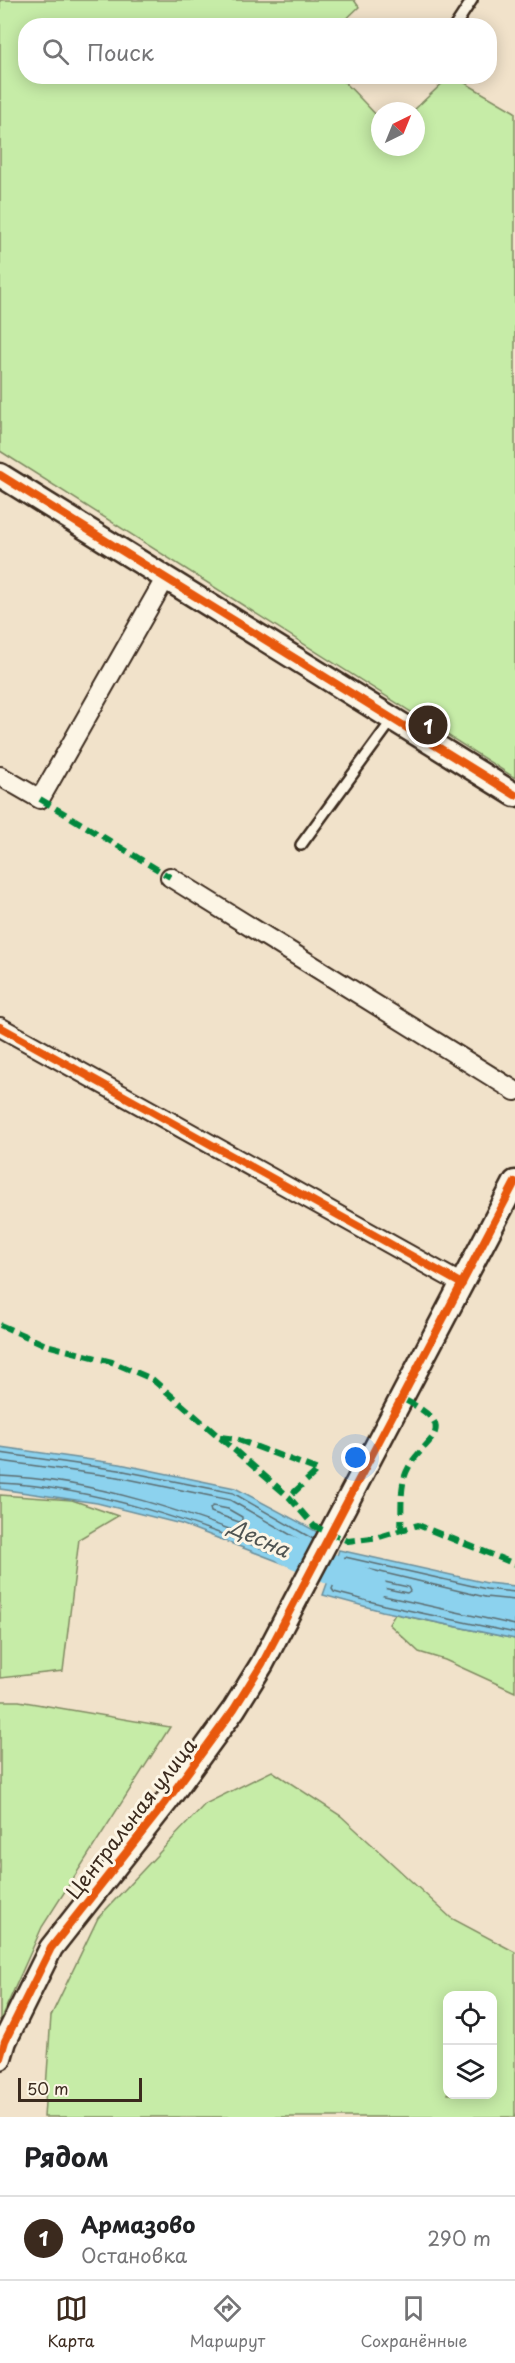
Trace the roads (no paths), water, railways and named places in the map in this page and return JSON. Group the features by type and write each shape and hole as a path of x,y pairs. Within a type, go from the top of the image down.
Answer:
{"street":[{"path":"0,475 515,795"},
{"path":"0,776 40,799 165,579"},
{"path":"170,877 515,1091"},
{"path":"0,1027 462,1284"},
{"name":"Центральная улица","path":"0,2058 4,2042 51,1948 166,1802 234,1709 512,1193"}],"lane":[{"path":"460,18 472,0"},
{"path":"301,845 393,718"}],"water":[{"path":"0,1447 120,1464 235,1488 323,1535 303,1571 181,1524 97,1503 0,1489"},
{"path":"339,1550 487,1583 515,1586 515,1639 382,1611 323,1595"}],"waterway":[{"name":"Десна","path":"288,1550 371,1586"}],"place":[{"name":"Армазово","path":"428,725"}]}
